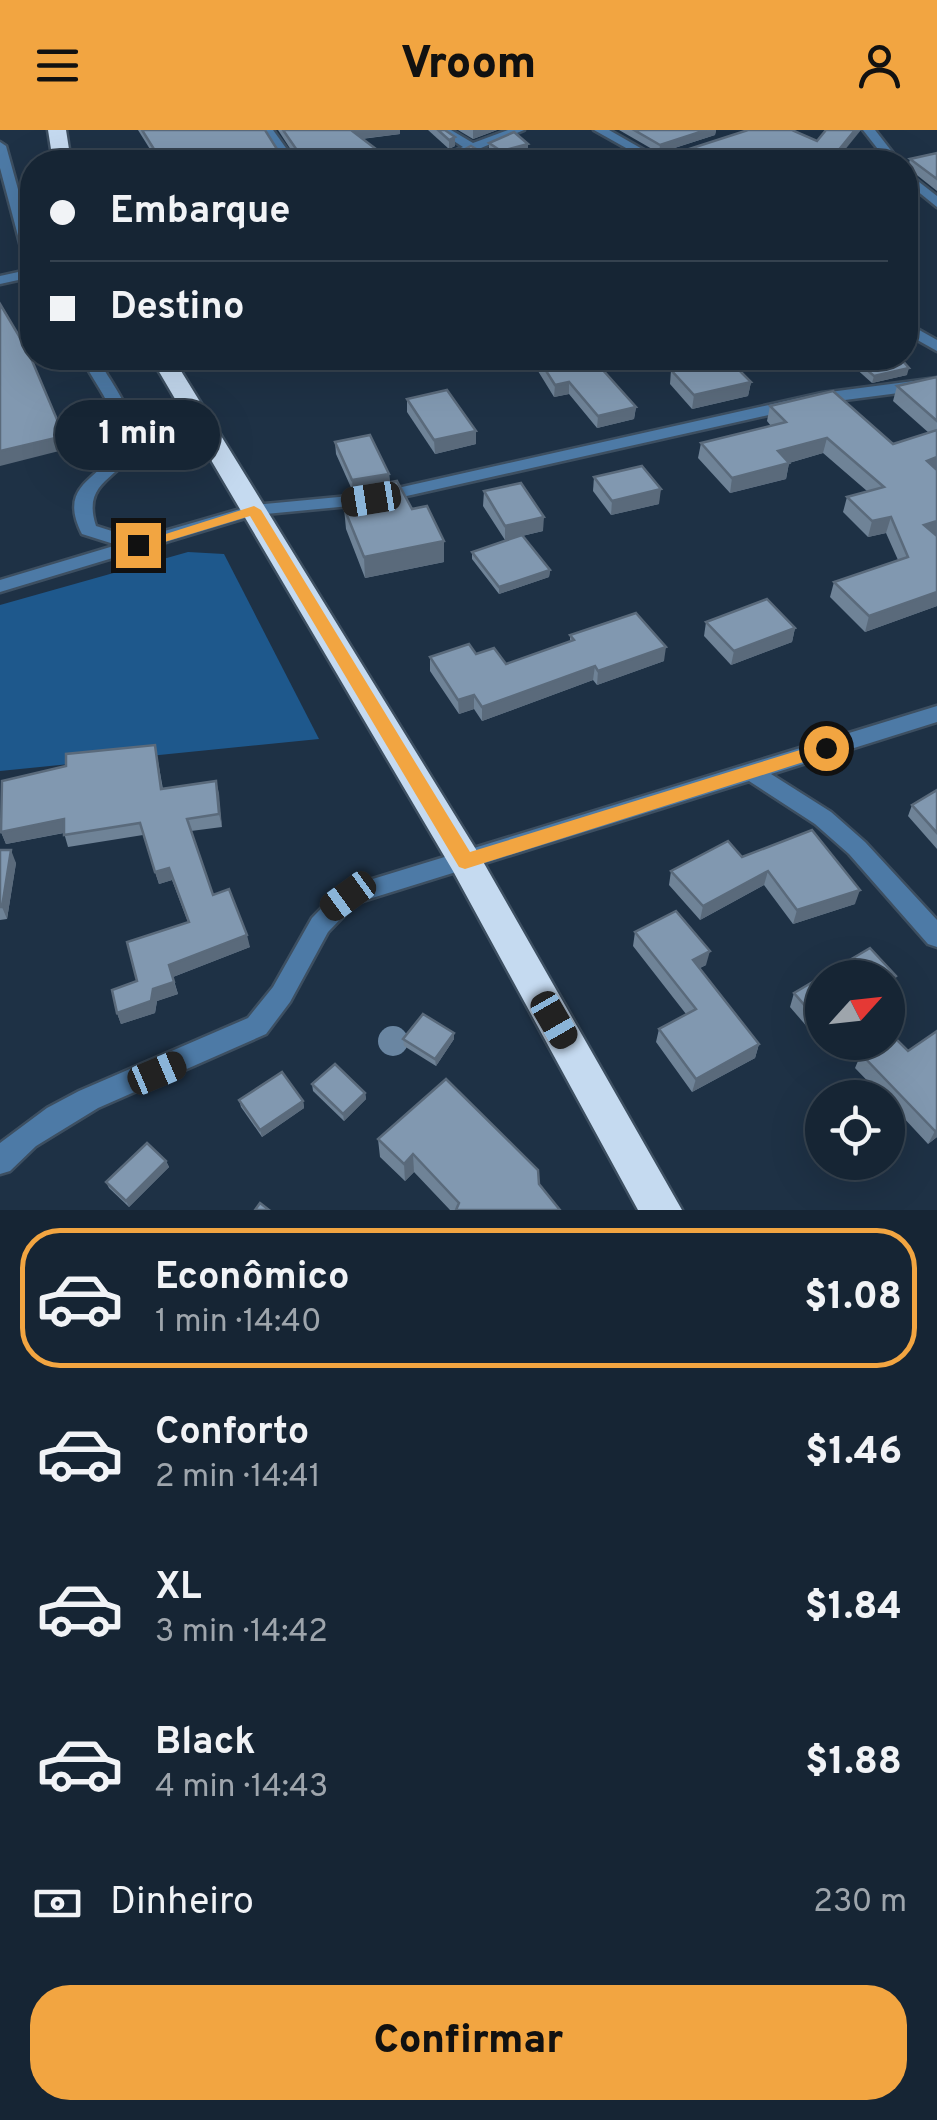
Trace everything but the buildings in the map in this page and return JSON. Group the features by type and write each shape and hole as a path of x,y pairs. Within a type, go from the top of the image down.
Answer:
{"highway":[{"path":"169,370 465,861 661,1210"}],"street":[{"path":"443,130 471,150 518,130"},
{"path":"600,130 636,150"},
{"path":"0,146 20,218"},
{"path":"918,186 937,203"},
{"path":"95,370 124,426 126,440 121,453 84,492 79,504 88,530 138,545"},
{"path":"0,586 254,510 371,499 822,398 937,383"},
{"path":"0,1161 24,1136 63,1113 257,1026 277,1008 308,939 328,911 348,896 937,714"},
{"path":"752,772 823,818 858,848 937,937"}],"shaded area":[{"path":"188,552 224,554 319,739 0,771 0,605"}],"route":[{"path":"138,545 254,510 465,861 826,748"}]}
